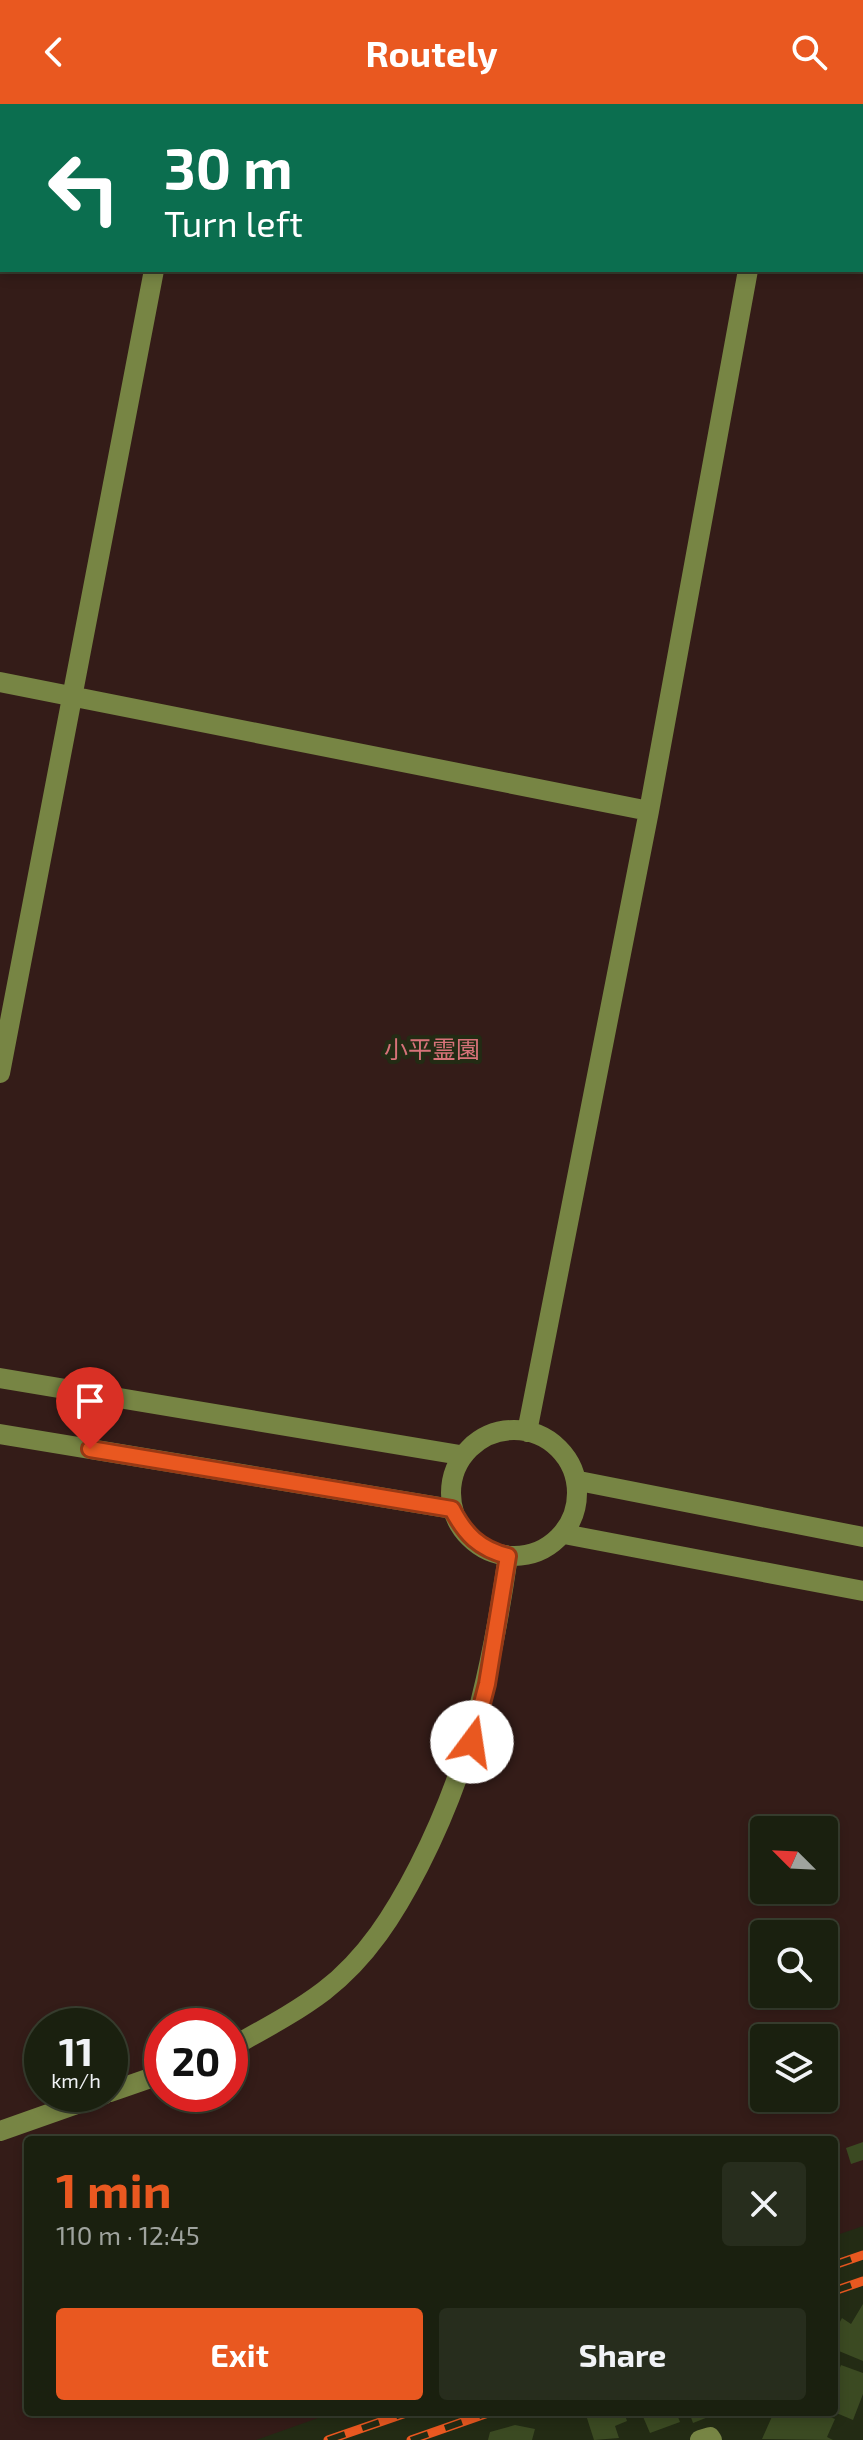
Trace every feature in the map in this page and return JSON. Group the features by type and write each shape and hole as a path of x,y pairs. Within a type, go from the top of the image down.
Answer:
{"lane":[{"path":"0,1073 75,695 154,272"},
{"path":"527,1432 649,811 748,272"},
{"path":"0,682 649,811"},
{"path":"0,1378 460,1455"},
{"path":"506,1429 545,1438 567,1456 579,1481 577,1507 564,1534 538,1552 508,1556 490,1551 465,1533 452,1509 453,1481 460,1455 482,1436 506,1429"},
{"path":"0,1434 452,1509"},
{"path":"579,1481 863,1537"},
{"path":"564,1534 863,1591"},
{"path":"248,2037 325,1990 379,1934 399,1904 450,1802 472,1742 489,1671 508,1556"},
{"path":"0,2131 54,2112"},
{"path":"700,2440 710,2437 712,2440"}],"green space":[{"name":"小平霊園","path":"0,272 863,272 863,2226 838,2235 838,2136 24,2136 24,2416 324,2416 256,2440 0,2440"}],"building":[{"path":"863,2142 863,2160 851,2164 846,2148"},
{"path":"863,2304 863,2361 838,2351 838,2326 842,2318 851,2324"},
{"path":"841,2365 863,2373 863,2394 853,2420 838,2414 838,2372"},
{"path":"586,2416 625,2416 627,2421 615,2426 619,2438 594,2440"},
{"path":"643,2416 678,2416 680,2422 650,2433"},
{"path":"690,2416 711,2416 693,2423"},
{"path":"772,2416 828,2416 835,2419 827,2437 833,2440 762,2439"},
{"path":"515,2425 535,2429 532,2440 488,2440 490,2432"}],"railway":[{"path":"838,2264 863,2255"},
{"path":"838,2290 863,2281"},
{"path":"328,2440 397,2416"},
{"path":"411,2440 480,2416"}],"route":[{"path":"90,1449 452,1509 465,1533 490,1551 508,1556 487,1684 472,1742"}]}
